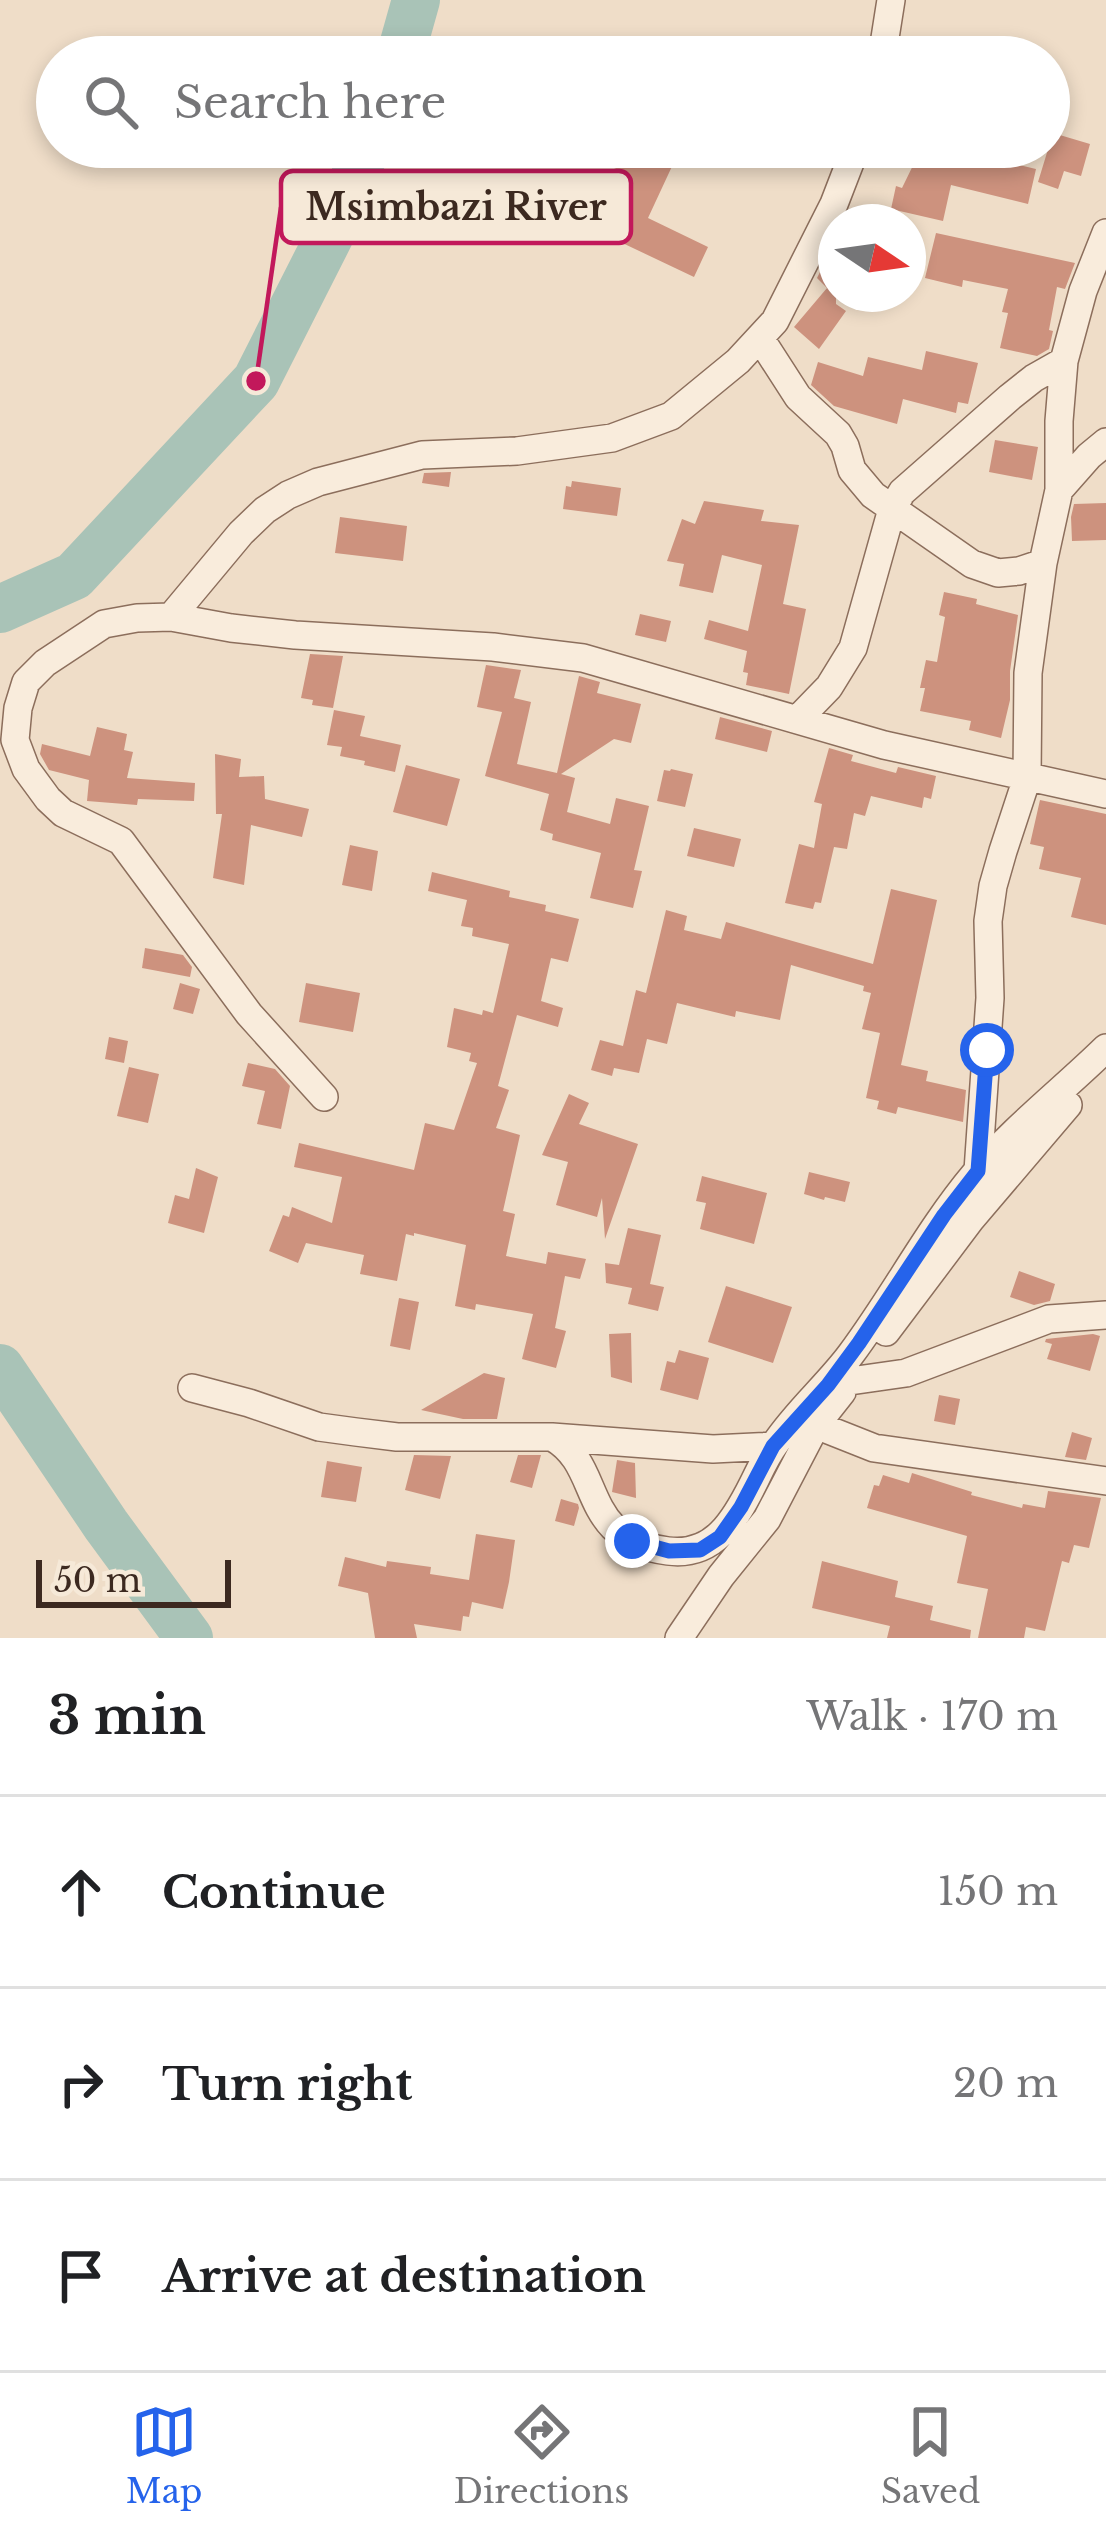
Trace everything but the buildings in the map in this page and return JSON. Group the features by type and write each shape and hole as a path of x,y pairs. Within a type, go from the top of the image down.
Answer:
{"street":[{"path":"886,36 891,0"},
{"path":"171,617 241,532 288,495 318,482 422,455 517,451 612,438 671,416 738,361 775,320 848,168"},
{"path":"978,1171 990,998 988,921 998,868 1027,778 1028,673 1043,562 1059,490 1064,361 1082,291 1106,233"},
{"path":"760,338 798,397 838,434 860,482 892,509 972,564 998,573 1043,562"},
{"path":"798,719 829,687 853,647 892,509 912,482 1010,397 1064,361"},
{"path":"1059,490 1106,442"},
{"path":"324,1097 249,1014 121,841 63,813 26,769 15,740 26,682 45,663 104,624 171,617 295,635 493,647 583,658 884,745 1106,794"},
{"path":"552,1437 576,1456 595,1502 632,1541 669,1551 700,1550 720,1537 773,1446 828,1385 978,1171 1106,1048"},
{"path":"684,1633 721,1576 767,1519 815,1425 971,1220 1106,1060"},
{"path":"850,1381 906,1372 1049,1318 1106,1315"},
{"path":"192,1388 320,1427 397,1437 552,1437 713,1449 773,1446"},
{"path":"815,1425 874,1448 1106,1481"}],"waterway":[{"path":"406,36 416,0"},
{"path":"0,609 74,576 256,381 358,168"},
{"path":"0,1368 189,1638"}],"place":[{"name":"Msimbazi River","path":"256,381"}],"route":[{"path":"632,1541 669,1551 700,1550 720,1537 773,1446 828,1385 978,1171 987,1050"}]}
